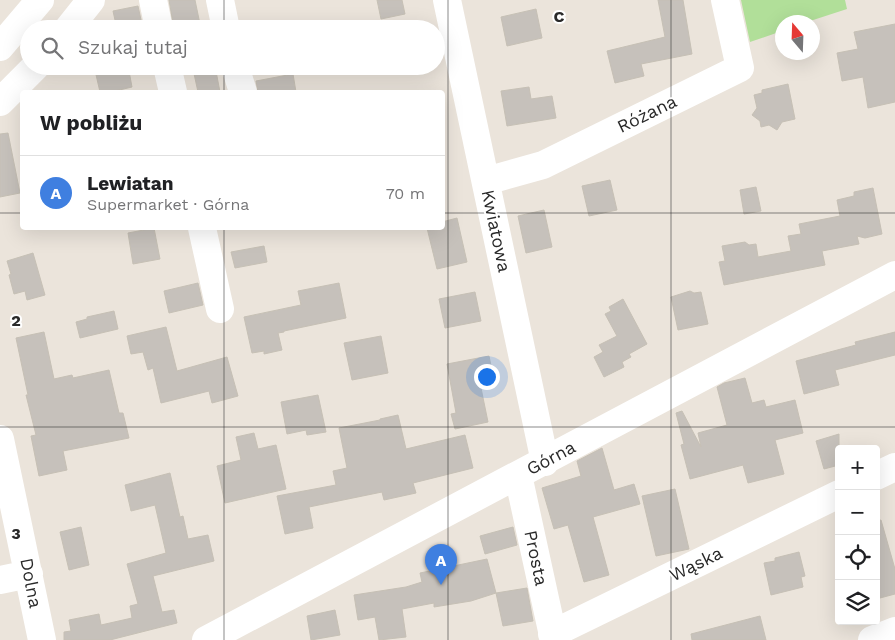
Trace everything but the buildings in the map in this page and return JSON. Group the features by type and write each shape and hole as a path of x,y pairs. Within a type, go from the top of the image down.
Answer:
{"street":[{"path":"23,20 40,0"},
{"path":"75,20 91,0"},
{"path":"153,0 157,20"},
{"path":"220,0 224,20"},
{"name":"Kwiatowa","path":"447,0 545,462"},
{"name":"Różana","path":"486,181 543,166 740,68 725,0"},
{"path":"0,47 20,24"},
{"path":"0,102 27,75"},
{"path":"169,75 173,90"},
{"path":"238,75 242,90"},
{"path":"202,230 220,309"},
{"name":"Górna","path":"206,640 235,632 518,475 895,275"},
{"name":"Dolna","path":"0,439 42,640"},
{"path":"880,474 895,466"},
{"name":"Prosta","path":"518,475 553,637"},
{"name":"Wąska","path":"553,637 835,496"},
{"path":"0,580 29,574"},
{"path":"872,640 895,631"}],"green space":[{"path":"741,0 845,0 847,9 820,18 820,15 775,15 775,33 750,42"}],"place":[{"name":"Lewiatan","path":"441,585"}]}
